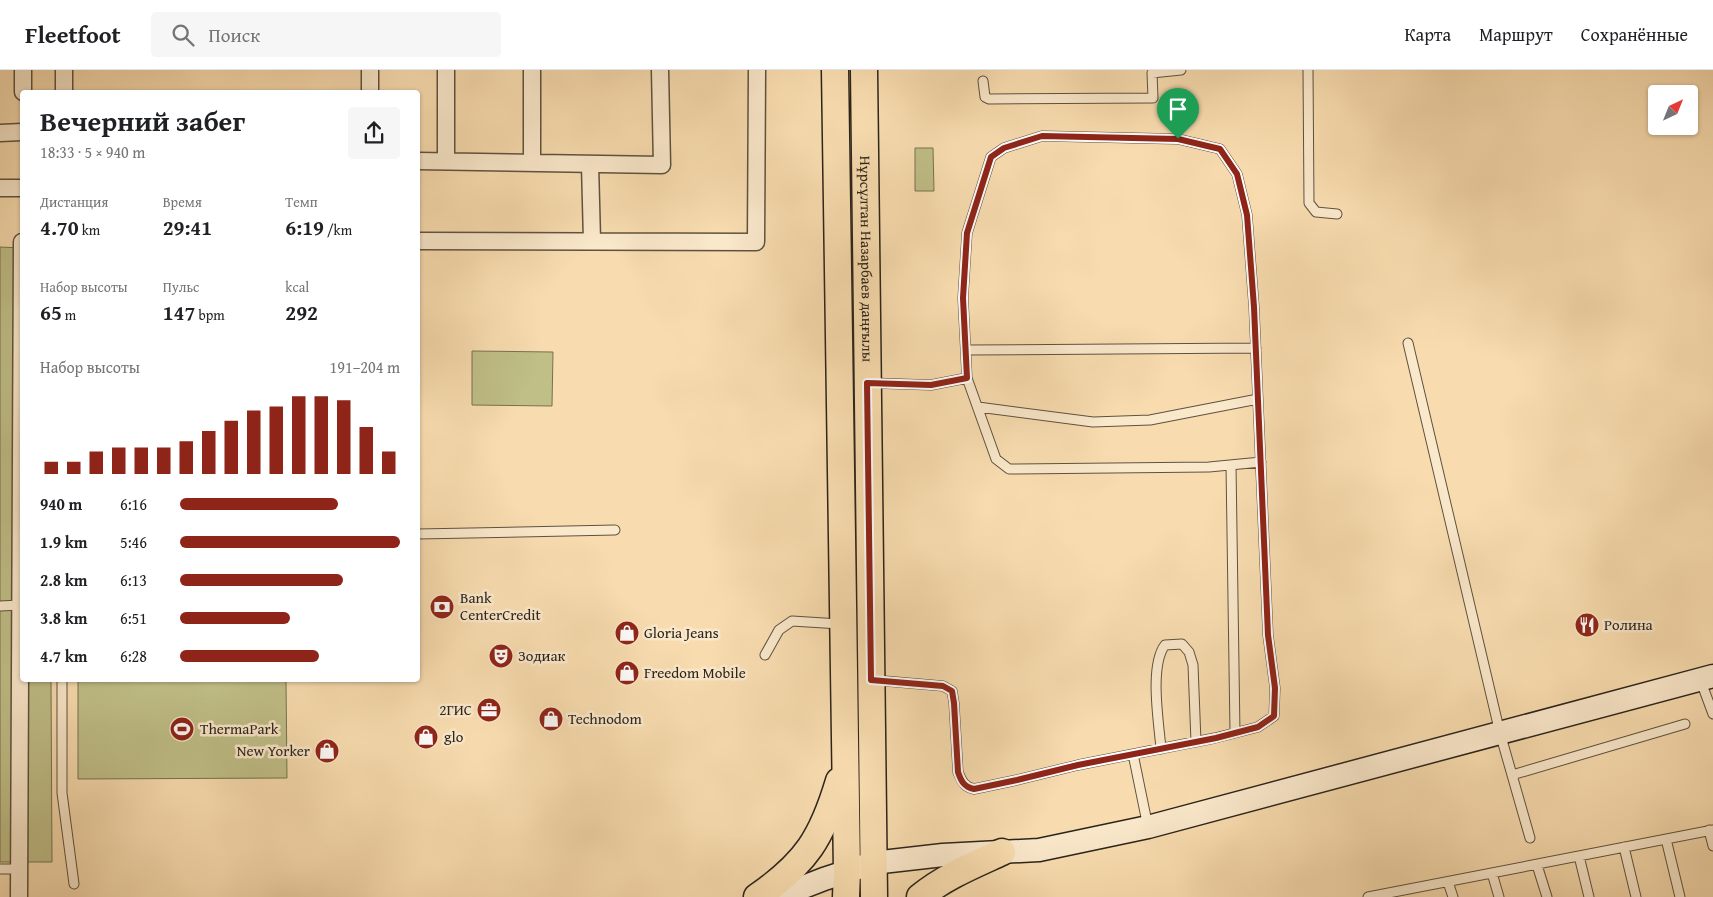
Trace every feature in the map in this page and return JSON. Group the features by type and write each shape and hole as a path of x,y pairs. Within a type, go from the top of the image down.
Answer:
{"main road":[{"name":"Нұрсұлтан Назарбаев даңғылы","path":"834,70 848,871 846,897"},
{"name":"Нұрсұлтан Назарбаев даңғылы","path":"864,70 874,897"},
{"path":"757,897 781,881 813,845 830,811 845,759"},
{"path":"920,897 933,886 947,878 1002,852"}],"street":[{"path":"23,90 24,70"},
{"path":"64,70 64,90"},
{"path":"370,70 370,90"},
{"path":"446,70 446,161"},
{"path":"532,70 532,163"},
{"path":"420,161 662,165 660,70"},
{"path":"420,240 756,242 757,70"},
{"path":"0,133 20,132"},
{"path":"590,164 592,241"},
{"path":"0,188 20,188"},
{"path":"20,605 20,897"},
{"path":"778,897 873,863 1039,850 1148,827 1707,677"}],"lane":[{"path":"983,81 985,97 990,99 1153,98 1152,73 1181,70"},
{"path":"1308,70 1309,203 1316,212 1336,214"},
{"path":"871,680 943,686 952,691 958,772 962,782 968,788 974,789 1078,765 1235,733 1258,727 1274,716 1275,688 1268,635 1261,462 1256,348 1247,215 1237,174 1220,149 1178,139 1042,136 1004,148 991,157 967,233 963,298 967,378 996,459 1010,469 1209,467 1261,462"},
{"path":"1408,342 1500,733 1530,838"},
{"path":"966,350 1256,348"},
{"path":"867,383 931,385 967,378"},
{"path":"978,407 1093,422 1150,420 1258,399"},
{"path":"1231,465 1235,733"},
{"path":"420,534 615,530"},
{"path":"0,606 20,605"},
{"path":"765,655 779,630 792,621 843,624"},
{"path":"1161,749 1156,671 1159,652 1165,645 1182,644 1190,652 1193,666 1196,742"},
{"path":"1707,677 1713,714"},
{"path":"62,682 62,793 74,884"},
{"path":"1512,775 1685,724"},
{"path":"1134,754 1148,827"},
{"path":"1368,897 1411,893 1448,882 1711,830 1713,846"},
{"path":"1666,839 1680,897"},
{"path":"1624,847 1636,897"},
{"path":"1579,856 1589,897"},
{"path":"1537,864 1547,897"},
{"path":"0,869 20,869"},
{"path":"1492,873 1499,897"},
{"path":"1448,882 1453,897"}],"shaded area":[{"path":"915,148 933,148 934,191 915,191"},
{"path":"0,247 20,248 20,682 51,682 52,862 0,862"},
{"path":"472,351 553,352 552,406 472,405"},
{"name":"ThermaPark","path":"78,682 286,682 287,778 78,779"}],"place":[{"name":"Bank CenterCredit","path":"442,607"},
{"name":"Ролина","path":"1587,625"},
{"name":"Gloria Jeans","path":"627,633"},
{"name":"Зодиак","path":"501,656"},
{"name":"Freedom Mobile","path":"627,673"},
{"name":"2ГИС","path":"489,710"},
{"name":"Technodom","path":"551,719"},
{"name":"ThermaPark","path":"182,729"},
{"name":"glo","path":"426,737"},
{"name":"New Yorker","path":"327,751"}],"route":[{"path":"1042,136 1178,139 1220,149 1237,174 1247,215 1254,307 1268,635 1275,688 1274,716 1258,727 1216,738 1078,765 974,789 968,788 962,782 958,772 952,691 943,686 871,680 867,383 931,385 967,378 963,298 967,233 991,157 1004,148 1042,136"}]}
